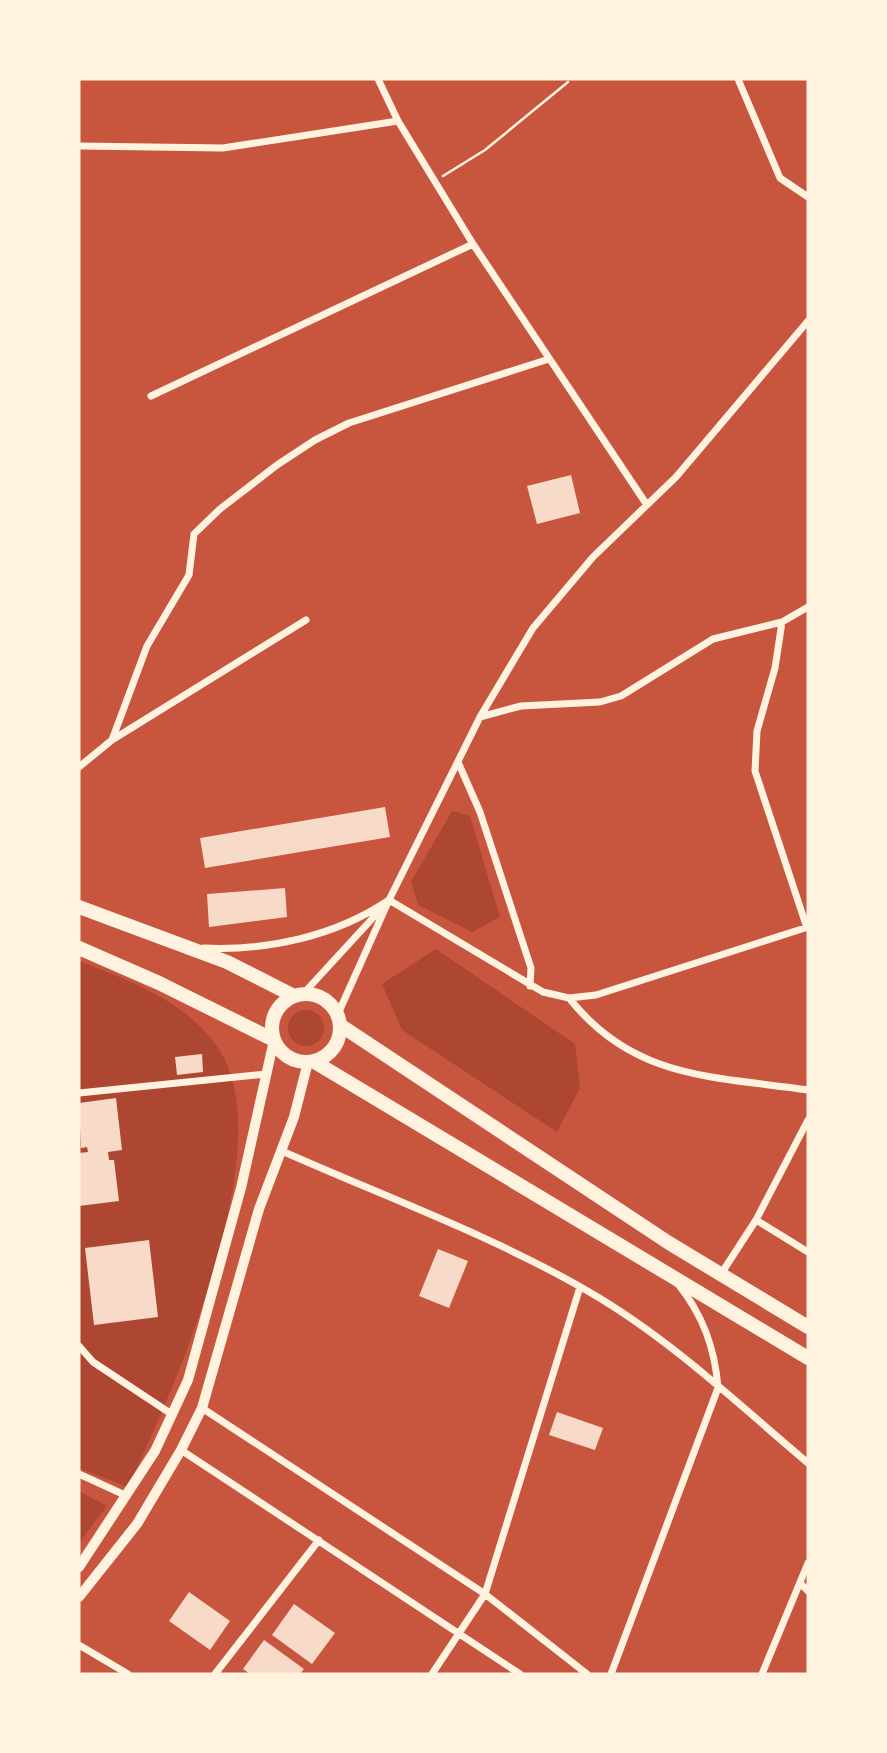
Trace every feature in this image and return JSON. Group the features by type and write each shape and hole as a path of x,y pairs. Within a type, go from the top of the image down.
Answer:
{"main road":[{"path":"79,906 227,962 298,995 326,1000 338,1021 720,1274 808,1327"},
{"path":"79,948 159,983 274,1040"},
{"path":"298,995 275,1012 272,1021 274,1040 285,1056 311,1062 808,1357"},
{"path":"311,1062 330,1052 336,1044 338,1021"}],"street":[{"path":"378,79 398,121 473,244 647,505"},
{"path":"738,79 780,178 808,197"},
{"path":"79,146 223,148 398,121"},
{"path":"151,396 473,244"},
{"path":"338,1021 390,900 480,717 514,657 551,603 593,557 677,477 808,321"},
{"path":"112,740 147,646 189,575 194,534 220,509 277,465 328,432 371,415 549,359"},
{"path":"480,717 542,703 611,700 631,692 713,639 782,622 808,607"},
{"path":"79,767 112,740 306,620"},
{"path":"390,900 530,986 569,998 596,995 808,927 755,771 757,731 775,668 782,622"},
{"path":"458,762 480,812 531,968 530,986"},
{"path":"187,947 242,948 297,939 346,924 390,900"},
{"path":"298,995 390,900"},
{"path":"569,998 612,1042 648,1061 686,1072 808,1090"},
{"path":"79,1567 127,1496 173,1415 196,1355 241,1188 274,1040"},
{"path":"79,1597 137,1524 181,1450 202,1408 259,1209 282,1151 311,1062"},
{"path":"79,1093 266,1074"},
{"path":"720,1274 757,1220 808,1120"},
{"path":"282,1151 538,1264 580,1287 641,1325 808,1463"},
{"path":"757,1220 808,1252"},
{"path":"611,1674 718,1388 714,1355 704,1325 688,1297 667,1273"},
{"path":"432,1674 485,1594 580,1287"},
{"path":"79,1346 88,1358 173,1415"},
{"path":"202,1408 485,1594 587,1674"},
{"path":"181,1450 520,1674"},
{"path":"79,1474 127,1496"},
{"path":"215,1674 319,1540"},
{"path":"762,1674 808,1563"},
{"path":"800,1583 808,1591"},
{"path":"79,1645 128,1674"}],"path":[{"path":"434,182 485,150 568,82"}],"shaded area":[{"path":"452,811 470,816 500,917 472,932 418,905 411,882"},
{"path":"436,949 575,1044 580,1088 557,1132 402,1030 382,984"},
{"path":"79,961 138,985 192,1019 220,1051 235,1094 238,1147 230,1207 214,1270 170,1392 128,1487 79,1468"},
{"path":"306,1010 318,1016 324,1028 318,1040 306,1046 294,1040 288,1028 294,1016"},
{"path":"79,1491 107,1506 79,1543"}],"building":[{"path":"571,475 580,513 537,524 527,486"},
{"path":"385,807 390,837 205,868 200,838"},
{"path":"285,888 287,917 209,927 207,894"},
{"path":"202,1054 203,1072 177,1075 175,1057"},
{"path":"116,1098 122,1150 108,1152 109,1160 114,1160 119,1201 79,1206 79,1153 88,1152 87,1147 81,1148 79,1103"},
{"path":"149,1240 158,1317 94,1325 85,1248"},
{"path":"438,1249 468,1261 449,1308 419,1296"},
{"path":"557,1412 603,1428 595,1450 549,1435"},
{"path":"189,1592 230,1621 210,1650 169,1621"},
{"path":"294,1604 335,1633 312,1664 272,1635"},
{"path":"264,1640 304,1669 300,1674 250,1674 243,1669"}]}
